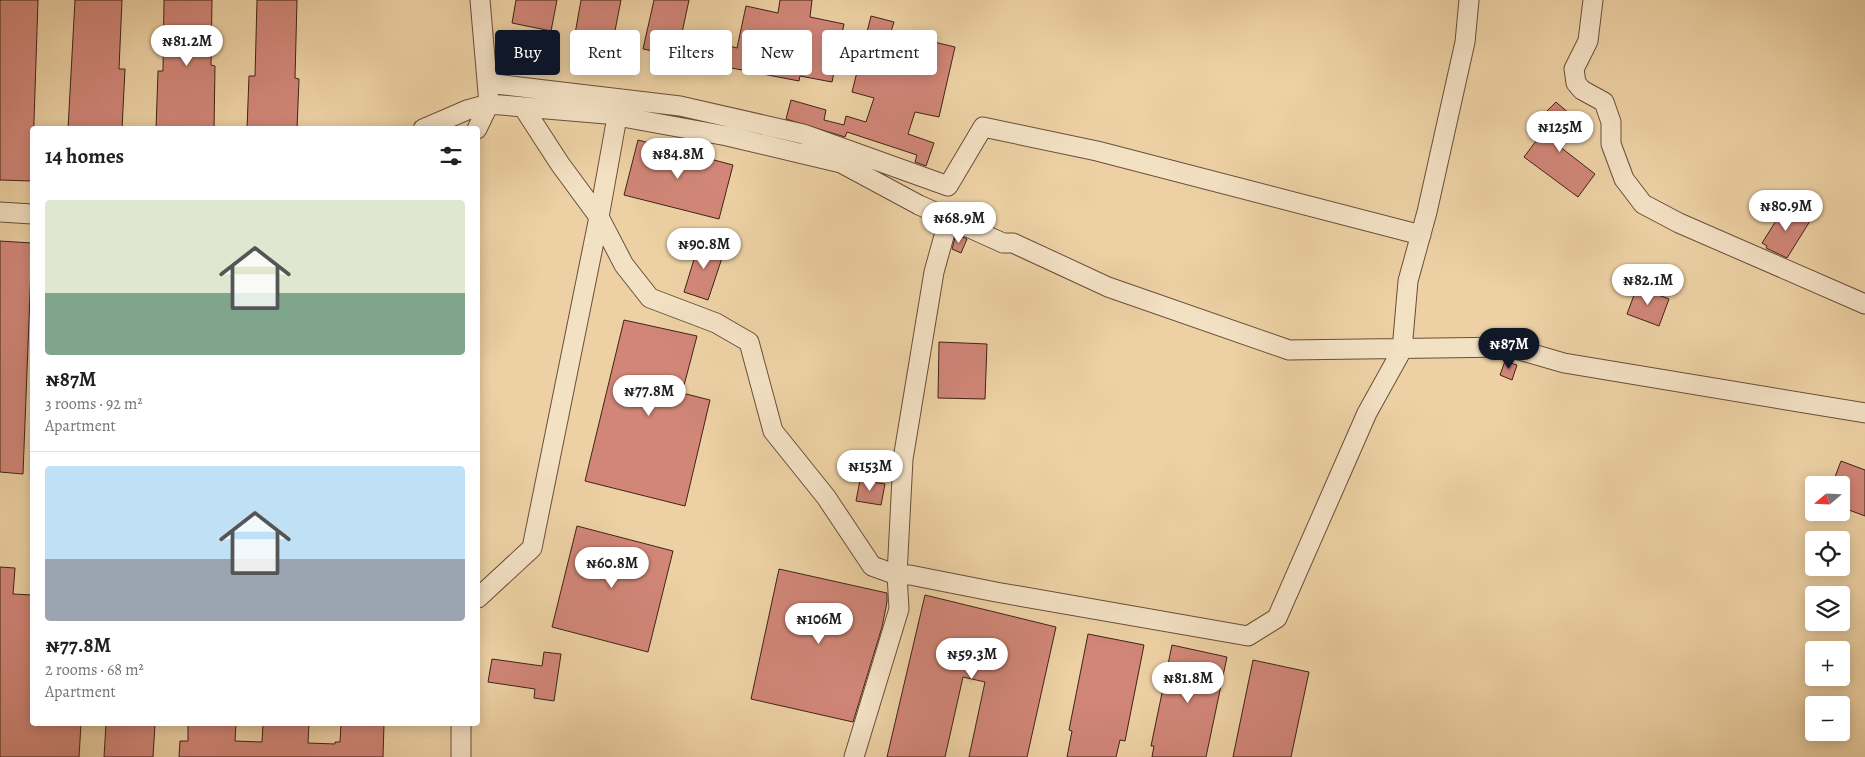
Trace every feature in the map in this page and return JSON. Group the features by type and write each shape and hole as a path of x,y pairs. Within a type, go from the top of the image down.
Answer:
{"street":[{"path":"479,126 489,104 480,0"},
{"path":"523,107 560,164 599,217 624,264 650,298 716,323 749,342 773,431 826,497 872,566 897,575 910,574 996,592 1248,636 1277,618 1367,413 1402,350 1408,282 1421,235 1465,42 1468,0"},
{"path":"1588,4 1588,41 1574,69 1576,82 1582,90 1604,102 1611,122 1611,144 1624,179 1643,204 1679,223 1865,304"},
{"path":"487,83 680,106 803,134 948,186 983,128 1097,151 1421,235"},
{"path":"430,126 467,110 489,104 523,107 617,116 727,136 841,163 949,218 1003,242 1013,243 1108,287 1289,350 1402,350 1509,347 1564,363 1865,413"},
{"path":"480,596 532,548 599,217 617,116"},
{"path":"0,212 30,214"},
{"path":"854,757 899,609 897,575 903,459 934,272 949,218"},
{"path":"461,726 461,757"}],"building":[{"path":"0,0 38,0 34,126 30,126 30,181 0,180"},
{"path":"75,0 122,0 119,69 125,69 122,126 68,126"},
{"path":"164,0 212,0 211,65 215,66 214,126 156,126 158,71 163,71"},
{"path":"257,0 297,0 295,78 299,79 297,126 247,126 249,76 255,76"},
{"path":"516,0 557,0 551,30 512,23"},
{"path":"581,0 621,0 615,30 576,30"},
{"path":"654,0 689,0 683,30 650,30 650,50 643,49"},
{"path":"780,0 812,0 810,17 844,24 843,30 822,30 822,75 833,75 832,82 800,76 799,81 768,75 812,75 812,30 742,30 742,70 732,68 732,47 737,48 746,6 778,13"},
{"path":"871,16 894,22 892,30 868,30"},
{"path":"937,43 955,47 939,117 915,112 908,134 934,143 926,166 915,162 917,155 847,132 845,137 786,119 791,100 826,110 824,120 844,125 846,116 866,122 874,98 852,92 856,75 937,75"},
{"path":"1556,102 1579,122 1559,146 1595,174 1578,197 1524,157 1554,117 1547,111"},
{"path":"638,140 733,165 719,219 624,195"},
{"path":"1786,205 1810,221 1787,258 1766,248 1767,246 1762,243"},
{"path":"956,234 967,239 961,253 952,249"},
{"path":"700,240 725,249 708,300 684,292"},
{"path":"0,241 30,243 30,294 23,474 0,472"},
{"path":"1637,287 1669,299 1659,326 1627,314"},
{"path":"624,320 697,336 682,393 710,400 685,506 585,481"},
{"path":"939,342 987,344 985,399 938,398"},
{"path":"1505,361 1517,365 1512,380 1500,375"},
{"path":"1841,461 1865,470 1865,516 1850,510 1850,476 1835,476"},
{"path":"860,480 885,484 881,505 856,501"},
{"path":"577,526 673,551 648,652 552,627"},
{"path":"0,567 15,568 13,594 30,595 30,726 81,726 79,757 0,757"},
{"path":"779,569 887,593 882,627 853,722 751,699"},
{"path":"925,595 1056,627 1027,757 969,757 985,682 963,677 945,757 887,757"},
{"path":"1088,634 1144,645 1125,741 1120,740 1116,757 1067,757 1072,731 1069,730"},
{"path":"1172,645 1227,657 1206,757 1152,757 1154,746 1151,746"},
{"path":"544,652 561,654 554,701 534,698 535,689 488,682 492,659 542,666"},
{"path":"1253,660 1309,672 1291,757 1233,757"},
{"path":"106,726 155,726 153,757 104,757"},
{"path":"188,726 236,726 235,741 262,742 263,726 309,726 308,743 335,744 335,742 340,742 341,726 384,726 383,757 179,757 180,741 188,741"}]}
